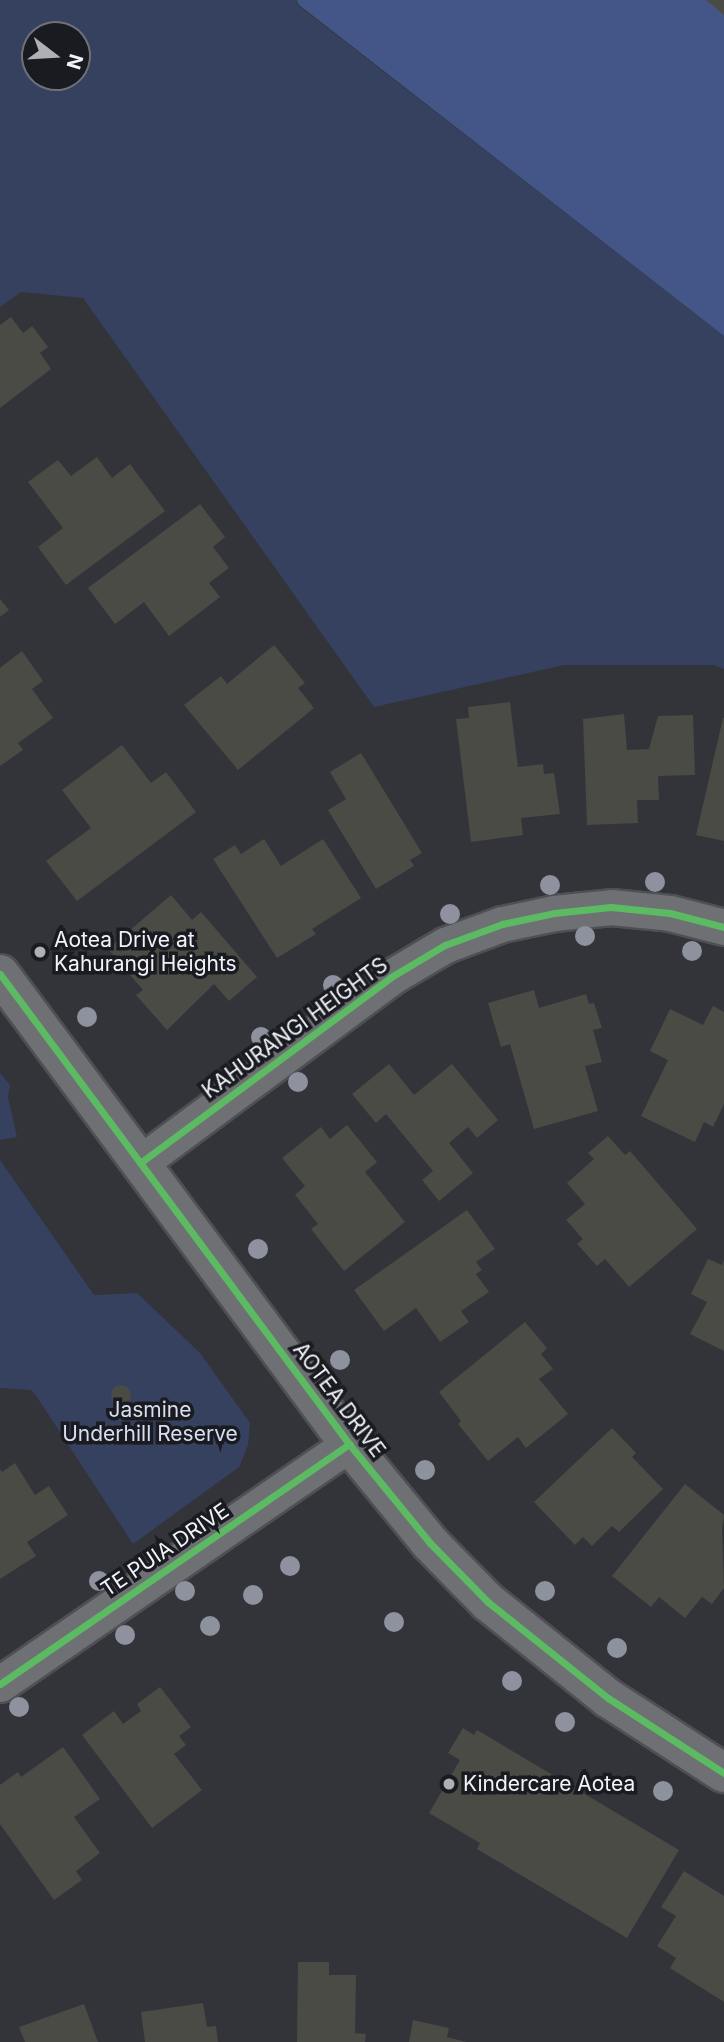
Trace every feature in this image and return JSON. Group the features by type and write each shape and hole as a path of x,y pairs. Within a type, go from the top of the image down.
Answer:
{"street":[{"name":"KAHURANGI HEIGHTS","path":"140,1163 391,977 445,945 502,924 611,907 670,914 724,927"},
{"name":"AOTEA DRIVE","path":"0,974 349,1444 430,1543 488,1602 608,1698 724,1773"},
{"name":"TE PUIA DRIVE","path":"0,1684 349,1444"}],"green space":[{"path":"0,0 297,0 299,6 724,336 724,669 713,665 564,665 374,707 83,298 21,292 0,307"},
{"path":"0,1073 10,1085 8,1097 17,1137 0,1140"},
{"name":"Jasmine Underhill Reserve","path":"0,1160 94,1295 137,1293 200,1353 250,1423 248,1445 239,1467 133,1544 35,1394 31,1390 0,1388"}],"shaded area":[{"path":"297,0 724,0 724,336 299,5"}],"building":[{"path":"706,0 724,0 724,15"},
{"path":"11,317 23,333 32,326 48,347 40,353 51,369 0,408 0,325"},
{"path":"97,457 112,478 130,464 165,511 66,585 38,547 63,528 28,482 58,460 71,476"},
{"path":"200,504 225,537 213,547 229,568 209,583 220,597 169,636 144,602 115,624 88,588"},
{"path":"0,599 9,610 0,617"},
{"path":"274,645 305,683 298,688 314,708 238,770 184,705 221,676 227,684"},
{"path":"22,651 43,681 32,689 53,718 18,743 23,750 0,766 0,668"},
{"path":"510,702 518,767 543,764 544,774 554,773 560,814 521,818 523,835 471,842 456,719 469,718 468,707"},
{"path":"624,714 627,750 649,749 658,716 693,715 695,775 658,776 659,800 637,800 638,823 587,825 583,719"},
{"path":"724,718 724,841 696,835"},
{"path":"122,745 151,783 166,772 196,812 77,901 46,861 91,828 62,790"},
{"path":"361,753 422,853 410,860 414,866 376,889 328,810 346,799 330,772"},
{"path":"264,839 281,866 323,839 361,898 312,929 316,934 277,958 213,859 235,845 241,854"},
{"path":"171,895 192,920 201,912 257,977 229,1001 214,984 167,1030 136,995 143,990 108,949"},
{"path":"534,990 539,1008 586,994 589,1004 594,1003 602,1028 593,1030 602,1062 585,1066 598,1111 534,1129 510,1044 501,1047 488,1003"},
{"path":"713,1006 724,1012 724,1104 713,1127 704,1122 695,1142 641,1116 668,1060 650,1051 670,1009 703,1025"},
{"path":"389,1064 414,1095 452,1064 498,1120 477,1138 468,1127 449,1143 473,1173 439,1201 422,1180 433,1171 386,1114 376,1123 352,1094"},
{"path":"347,1125 377,1162 365,1172 405,1222 344,1271 311,1229 318,1224 295,1195 305,1186 282,1158 321,1127 330,1139"},
{"path":"608,1136 625,1155 630,1151 697,1229 629,1287 605,1259 597,1266 577,1244 583,1239 566,1220 585,1204 567,1183 594,1159 588,1153"},
{"path":"467,1210 495,1249 476,1262 482,1270 476,1274 489,1292 461,1311 469,1322 440,1342 416,1308 384,1331 354,1290"},
{"path":"708,1259 722,1265 724,1260 724,1351 690,1334 707,1302 691,1294"},
{"path":"525,1322 547,1348 541,1354 553,1369 539,1379 568,1414 526,1448 518,1437 488,1461 458,1424 461,1421 439,1392"},
{"path":"117,1385 125,1385 131,1395 125,1405 117,1405 111,1399 111,1391"},
{"path":"612,1428 636,1453 632,1457 663,1489 619,1532 612,1526 592,1546 583,1537 575,1545 534,1502"},
{"path":"15,1463 35,1495 49,1486 68,1515 27,1542 36,1556 0,1579 0,1469 2,1472"},
{"path":"685,1484 724,1515 724,1588 712,1604 702,1597 685,1618 659,1597 651,1607 612,1576"},
{"path":"160,1687 191,1727 179,1736 186,1745 174,1754 202,1790 152,1828 82,1735 114,1711 123,1724 141,1711 137,1704"},
{"name":"Kindercare Aotea","path":"463,1728 474,1735 477,1730 679,1850 627,1938 477,1849 480,1843 429,1813 460,1760 448,1753"},
{"path":"63,1747 100,1799 74,1817 100,1853 76,1871 82,1880 54,1900 0,1824 0,1785 18,1772 21,1777"},
{"path":"684,1871 724,1896 724,2002 670,1968 676,1958 657,1946 676,1916 661,1907"},
{"path":"298,1962 329,1962 329,1975 356,1975 355,2033 366,2034 365,2042 297,2042"},
{"path":"203,2003 207,2027 216,2026 218,2042 145,2042 141,2012"},
{"path":"84,2004 98,2042 25,2042 19,2027"},
{"path":"413,2020 449,2028 447,2037 466,2042 409,2042"}],"cycle path":[{"path":"140,1163 391,977 445,945 502,924 554,913 611,907 670,913 724,927"},
{"path":"0,974 349,1444 430,1543 488,1602 608,1698 724,1773"},
{"path":"0,1684 349,1444"}],"place":[{"name":"Aotea Drive at Kahurangi Heights","path":"40,952"},
{"name":"Kindercare Aotea","path":"449,1784"}]}
